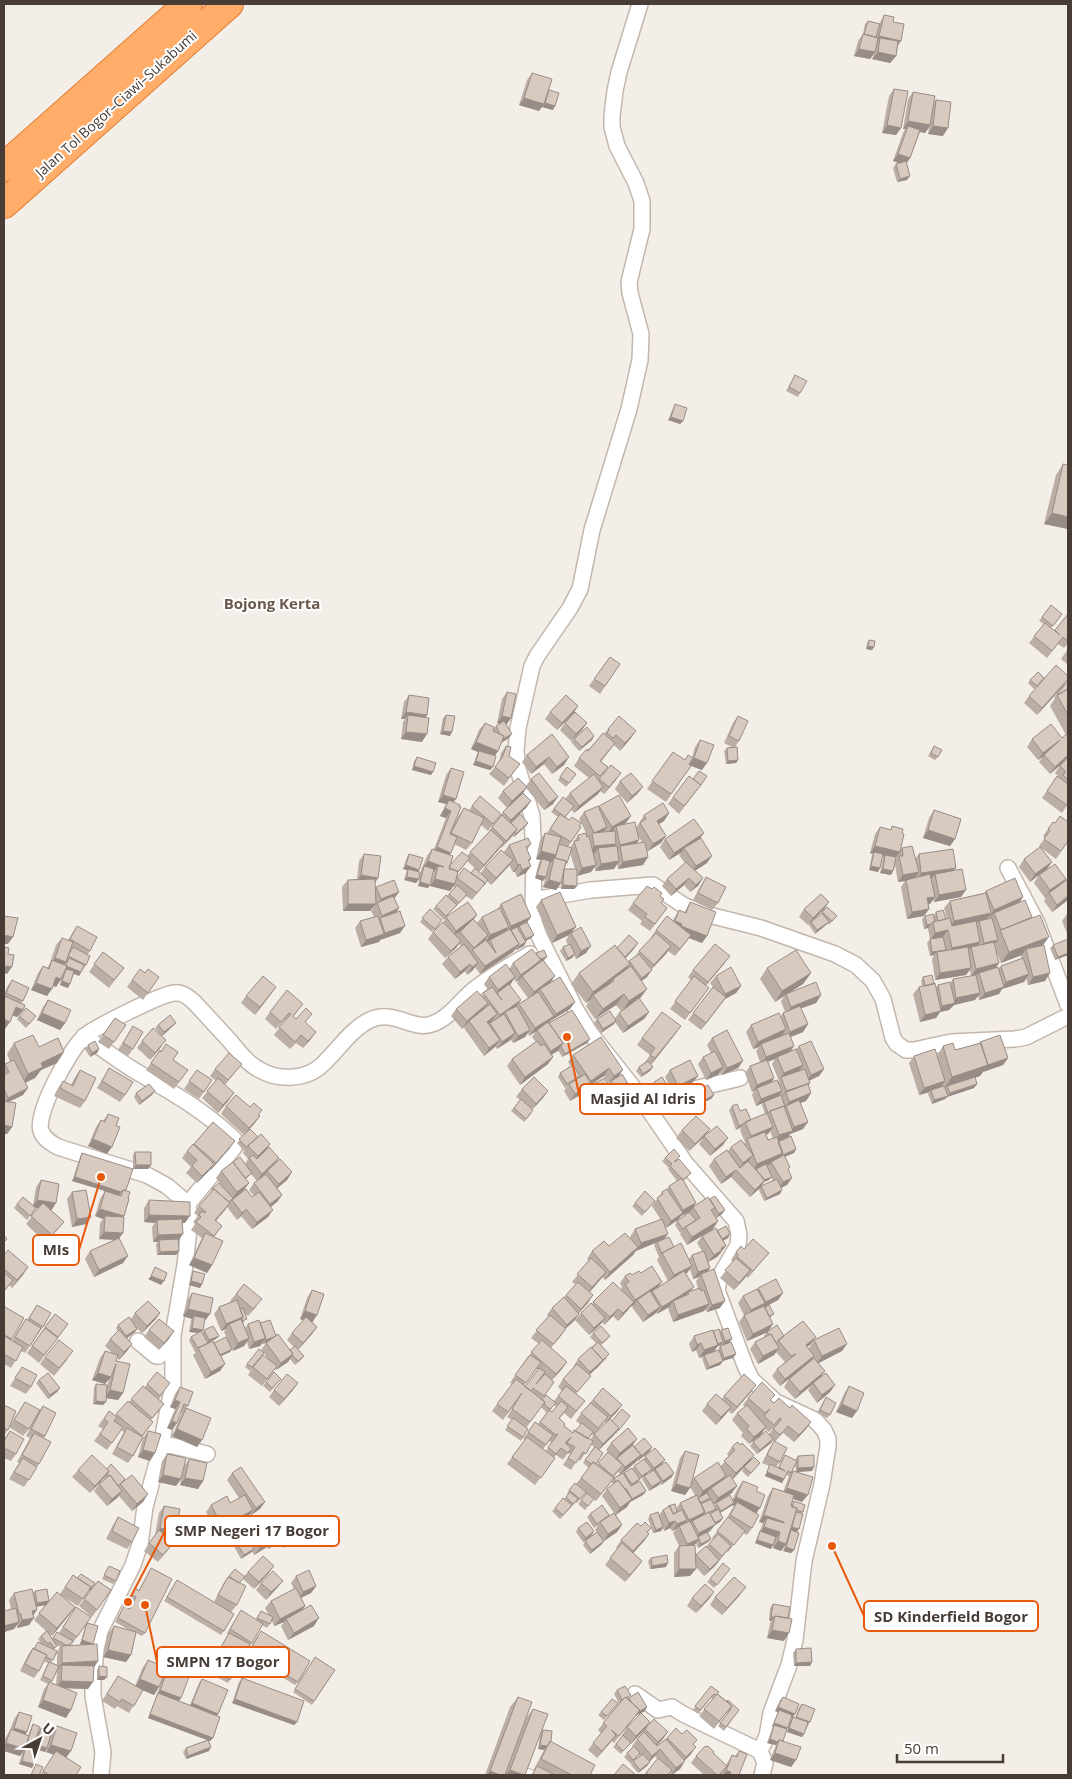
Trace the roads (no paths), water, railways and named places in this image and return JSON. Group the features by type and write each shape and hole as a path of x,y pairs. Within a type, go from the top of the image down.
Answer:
{"highway":[{"name":"Jalan Tol Bogor–Ciawi–Sukabumi","path":"4,167 188,4"},
{"name":"Jalan Tol Bogor–Ciawi–Sukabumi","path":"4,204 229,4"}],"street":[{"path":"640,4 619,72 615,91 612,127 617,146 636,183 642,202 642,229 629,282 630,293 640,324 641,350 629,409 592,530 580,589 574,602 532,666 518,728 516,751 517,763 532,822 534,922 544,946 582,1020 642,1100 686,1164 738,1225 738,1245 720,1276 717,1290 749,1375 758,1387 776,1402 815,1420 828,1438 822,1484 804,1561 795,1640 789,1665 760,1751"},
{"path":"1008,868 1037,923 1068,1005"},
{"path":"533,900 586,891 653,885 683,905 701,913 761,928 824,949 848,960 865,972 873,981 883,999 893,1038 896,1044 906,1050 951,1042 1021,1038 1052,1026 1068,1016"},
{"path":"101,1775 102,1752 92,1682 96,1648 103,1623 138,1552 173,1385 173,1345 190,1220 188,1204 167,1186 147,1175 58,1147 45,1138 40,1125 51,1092 66,1059 84,1036 101,1025 157,998 177,993 185,994 194,1002 247,1060 260,1070 270,1075 287,1077 305,1076 323,1065 354,1032 368,1021 380,1017 390,1017 422,1026 438,1022 477,987 544,946"},
{"path":"84,1036 130,1068 193,1105 234,1139 235,1146 188,1204"},
{"path":"642,1100 740,1078"},
{"path":"138,1341 156,1356 159,1356 167,1345 173,1345"},
{"path":"161,1443 207,1454"},
{"path":"635,1694 658,1710 672,1707 760,1751 765,1763 762,1775"}],"place":[{"name":"Masjid Al Idris","path":"567,1037"},
{"name":"MIs","path":"101,1177"},
{"name":"SD Kinderfield Bogor","path":"832,1546"},
{"name":"SMP Negeri 17 Bogor","path":"128,1602"},
{"name":"SMPN 17 Bogor","path":"145,1605"}],"district":[{"name":"Bojong Kerta","path":"272,604"}]}
